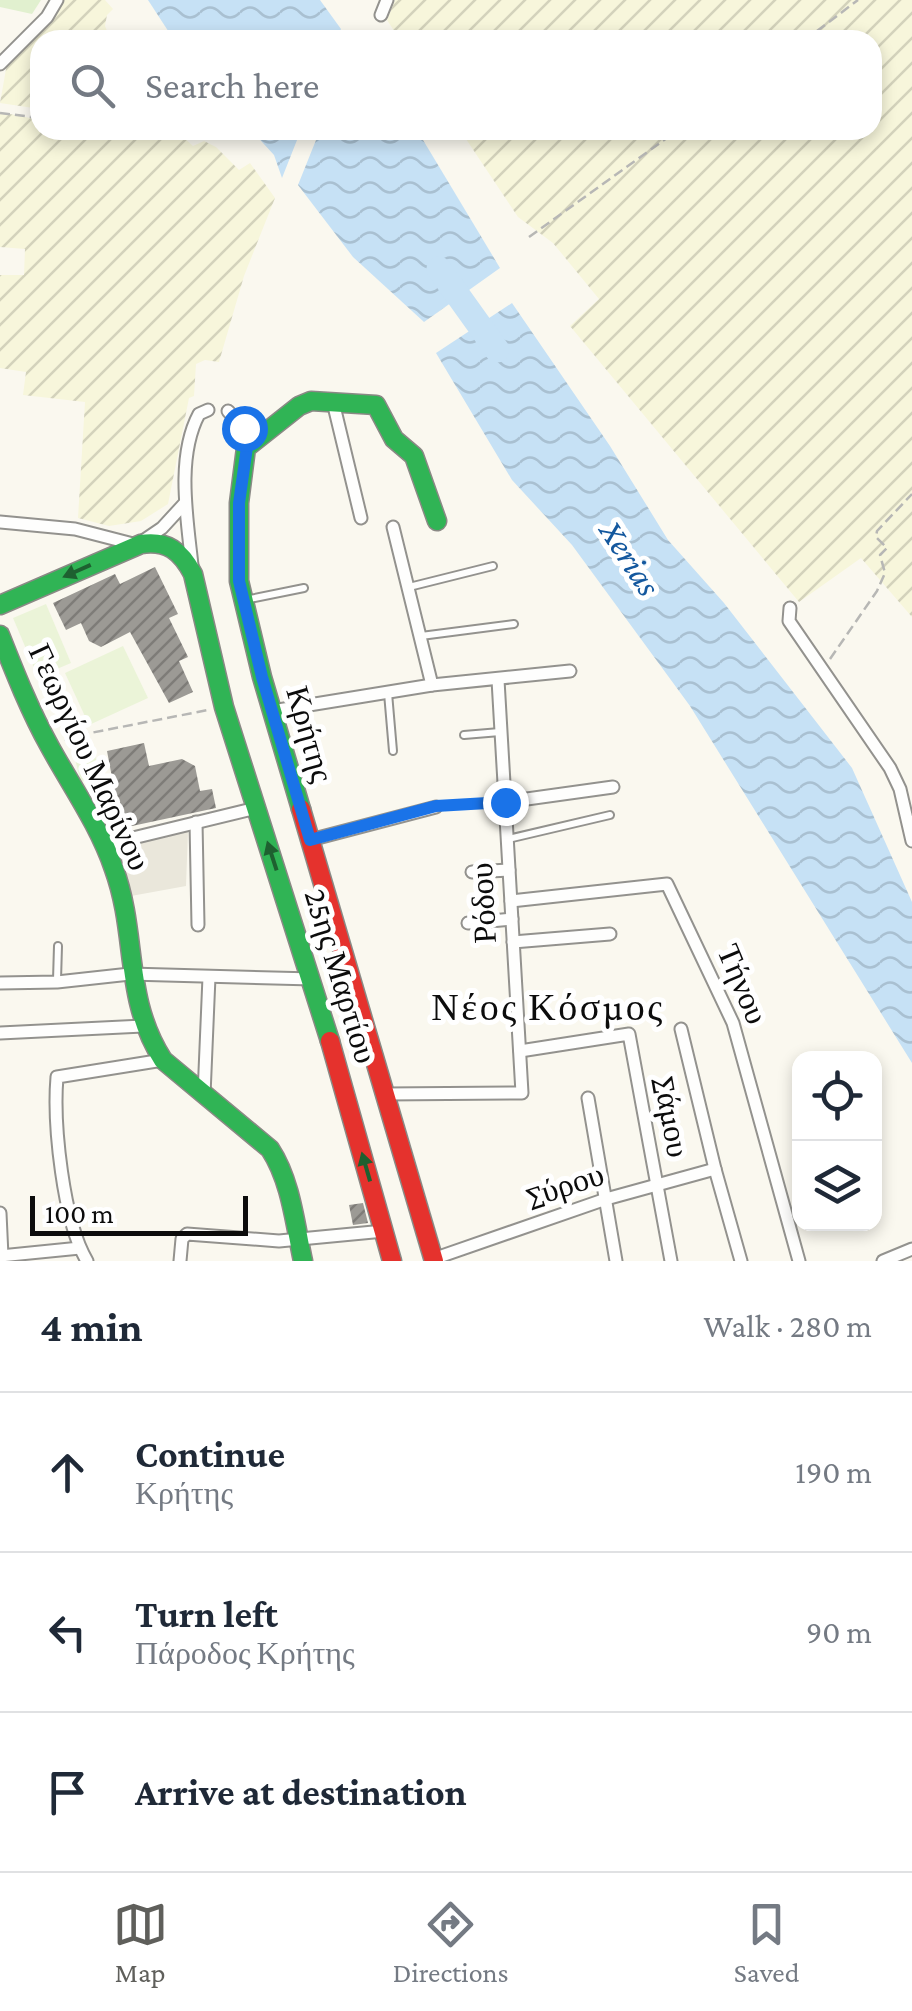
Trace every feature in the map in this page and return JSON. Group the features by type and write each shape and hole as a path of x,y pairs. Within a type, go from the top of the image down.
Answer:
{"street":[{"path":"33,30 58,0"},
{"path":"381,15 387,0"},
{"path":"0,64 30,33"},
{"path":"246,448 298,406 311,401 376,406 394,439 414,456 437,521"},
{"path":"333,402 361,518"},
{"path":"192,574 185,503 193,426 198,414 208,410"},
{"path":"228,411 244,428 246,448"},
{"name":"Κρήτης","path":"246,448 239,503 239,581 272,711 434,1260"},
{"path":"0,605 137,545 162,528 185,503"},
{"path":"0,522 76,529 137,545 159,543 178,550 192,574"},
{"path":"393,527 432,685"},
{"name":"25ης Μαρτίου","path":"192,574 224,708 313,979 392,1261"},
{"path":"790,608 789,621 890,768 900,789 912,840"},
{"name":"Γεωργίου Μαρίνου","path":"0,635 24,700 104,845 121,891 130,974 143,1026 163,1060 270,1150 280,1164 303,1261"},
{"path":"272,711 432,685 570,671"},
{"name":"Ρόδου","path":"384,1094 522,1094 498,680"},
{"path":"505,802 614,787"},
{"path":"310,840 436,806"},
{"path":"104,845 256,808"},
{"path":"196,822 198,925"},
{"path":"472,872 509,870"},
{"name":"Τήνου","path":"511,901 667,884 734,1024 799,1261"},
{"path":"468,923 512,919"},
{"path":"513,942 610,934"},
{"path":"0,982 56,982 130,974 313,979"},
{"path":"204,1095 209,977"},
{"path":"0,1033 143,1026"},
{"path":"682,1029 715,1169 742,1261"},
{"name":"Σάμου","path":"520,1051 629,1034 671,1261"},
{"path":"88,1261 80,1248 63,1188 57,1077 163,1060"},
{"path":"588,1098 616,1261"},
{"name":"Σύρου","path":"434,1260 606,1199 715,1169"},
{"path":"0,1212 1,1256 80,1248"},
{"path":"180,1255 187,1234 279,1242 384,1231"},
{"path":"883,1261 912,1249"}],"lane":[{"path":"408,587 492,566"},
{"path":"244,601 304,588"},
{"path":"420,636 514,624"},
{"path":"388,692 393,751"},
{"path":"464,736 501,732"},
{"path":"507,840 610,815"},
{"path":"56,982 58,946"}],"path":[{"path":"818,30 858,0"},
{"path":"0,112 30,116"},
{"path":"528,237 664,140"},
{"path":"824,668 885,573 880,555 887,548 876,537 878,531 912,494"},
{"path":"50,749 75,736 224,708"},
{"path":"436,806 505,802"}],"green space":[{"path":"0,0 41,0 32,14 0,7"},
{"path":"64,0 105,0 113,9 107,15 107,30 39,30"},
{"path":"395,0 912,0 912,617 861,558 799,602 570,326 599,299 553,243 518,217 467,140 882,140 882,30 394,30 387,20"},
{"path":"30,38 30,108 0,103 8,58"},
{"path":"0,112 30,118 30,140 186,140 193,146 204,141 216,147 239,170 250,163 275,198 244,276 219,362 205,360 196,364 194,396 189,398 168,504 141,521 109,526 78,518 85,402 23,395 26,372 0,368 0,275 24,275 25,249 0,247"},
{"path":"46,604 71,663 38,677 13,618"},
{"path":"123,646 148,698 89,725 65,673"},
{"path":"90,739 101,776 81,782 71,744"}],"shaded area":[{"path":"188,831 186,886 131,896 118,848"}],"water":[{"path":"148,0 320,0 341,29 341,30 168,30"},
{"path":"260,140 297,140 282,178 274,155"},
{"path":"316,140 423,140 500,268 424,322 353,257 298,185"},
{"path":"512,303 610,446 668,540 724,603 852,768 912,902 912,1063 690,706 572,545 512,480 436,353"}],"building":[{"path":"155,567 178,614 169,618 188,657 179,661 193,692 169,703 130,632 101,647 89,641 81,623 66,630 53,603 115,574 120,584"},
{"path":"144,743 149,766 182,759 195,766 200,791 212,789 216,808 118,829 109,790 114,788 107,751"},
{"path":"363,1203 368,1223 353,1225 349,1205"}],"waterway":[{"name":"Xerias","path":"439,269 497,350"}],"traffic: fast":[{"path":"301,809 239,581 239,503 246,448 311,401 376,405 394,439 414,456 437,521"},
{"path":"0,605 141,544 166,546 183,559 193,574 224,707 330,1041"},
{"path":"0,635 36,720 93,822 114,869 126,918 136,990 150,1037 163,1060 270,1149 288,1189 303,1261"}],"traffic: jam":[{"path":"301,809 434,1261"},
{"path":"330,1041 392,1261"}],"district":[{"name":"Νέος Κόσμος","path":"548,1007"}],"route":[{"path":"244,428 248,440 239,503 239,581 262,677 310,840 436,806 505,802"}]}
